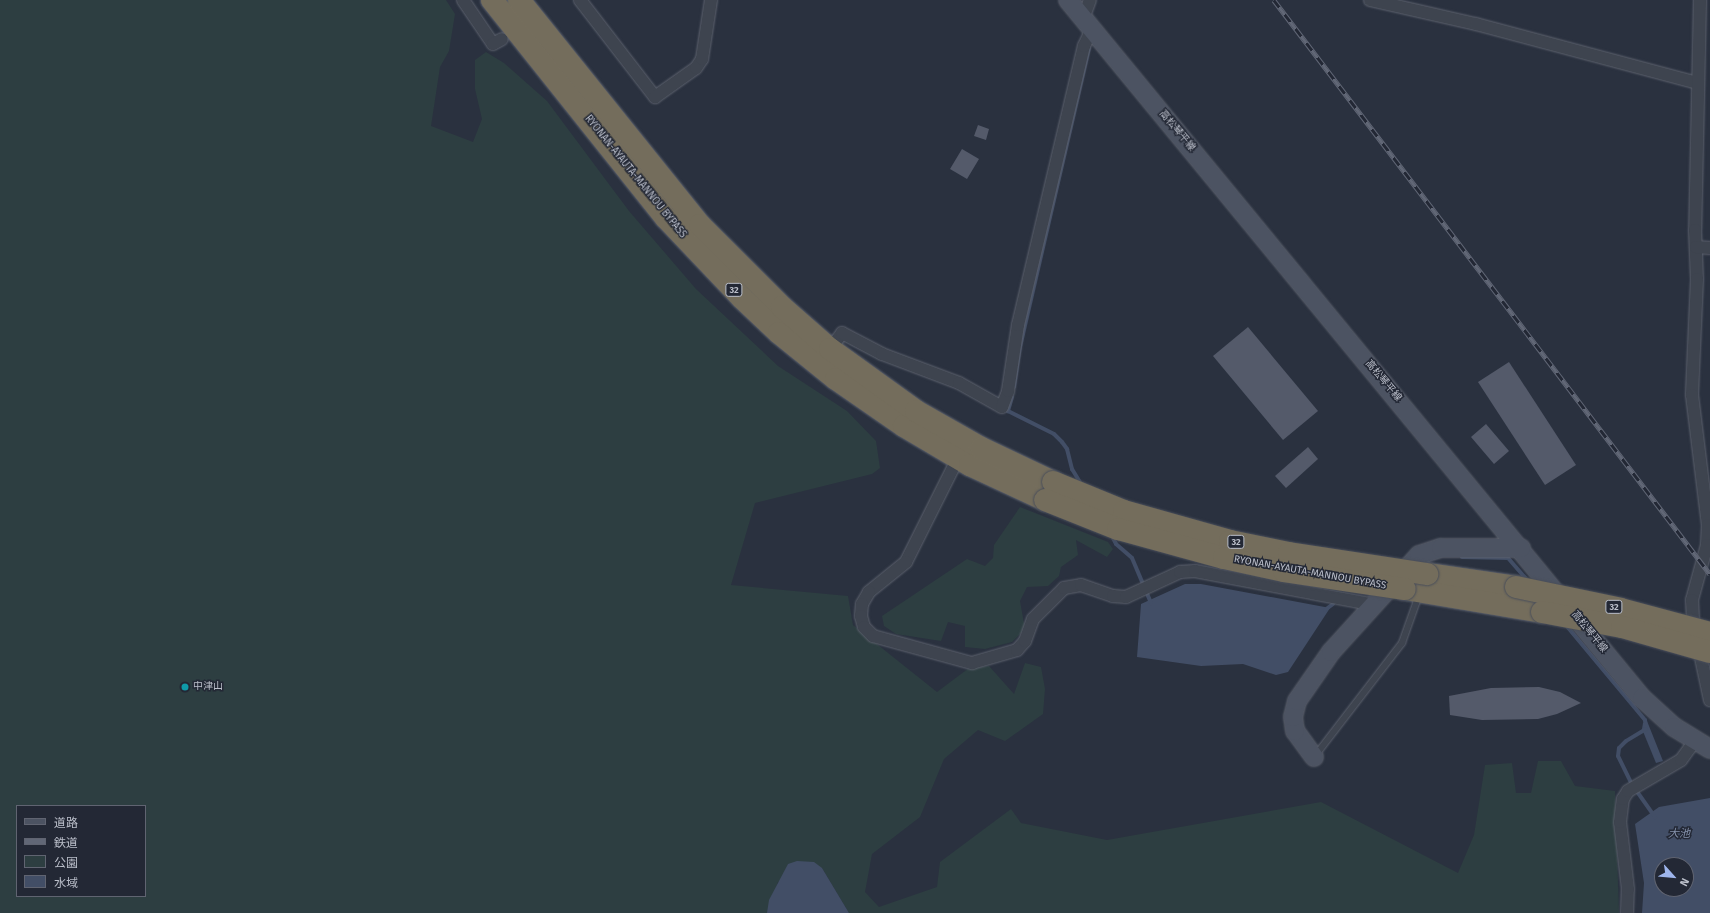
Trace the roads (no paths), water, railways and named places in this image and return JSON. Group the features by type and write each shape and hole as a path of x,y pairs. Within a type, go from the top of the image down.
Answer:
{"highway":[{"name":"RYONAN-AYAUTA-MANNOU BYPASS","path":"492,0 666,218 742,298 836,379 904,426 958,458 1049,491 1230,541 1289,553 1417,585 1542,612 1622,627 1710,652"},
{"name":"RYONAN-AYAUTA-MANNOU BYPASS","path":"519,0 700,225 740,267 830,349 916,411 981,448 1049,491"},
{"name":"RYONAN-AYAUTA-MANNOU BYPASS","path":"1417,585 1516,587 1621,609 1710,634"}],"main road":[{"name":"高松琴平線","path":"1068,0 1521,548 1642,698 1661,717 1702,745"},
{"path":"1314,757 1295,731 1292,717 1298,701 1331,652 1420,555 1441,548 1521,548"}],"street":[{"path":"463,0 493,44 502,38"},
{"path":"580,0 655,97 696,68 702,60 712,0"},
{"path":"830,349 842,333 875,351 958,383 1002,407 1008,391 1019,317 1084,46 1090,0"},
{"path":"1370,0 1476,24 1697,83"},
{"path":"1700,0 1697,83 1696,247 1692,395 1708,525 1707,545 1692,600 1693,620 1710,700"},
{"path":"1696,247 1710,248"},
{"path":"958,458 906,562 868,592 862,604 861,616 864,627 873,636 972,663 1017,650 1025,641 1032,619 1064,588 1081,585 1113,596 1126,597 1180,572 1195,571 1375,605"},
{"path":"1627,913 1620,809 1623,799 1634,788 1681,760 1702,745"}],"lane":[{"path":"1314,757 1402,643 1417,585"}],"water":[{"path":"1185,584 1201,584 1330,608 1288,672 1276,675 1243,664 1201,666 1137,657 1141,604"},
{"path":"1647,721 1663,761 1656,763 1642,729 1643,723"},
{"name":"大池","path":"1710,798 1710,913 1642,913 1644,883 1635,824 1659,807"},
{"path":"797,861 814,862 822,868 849,913 767,913 769,900 788,864"}],"waterway":[{"path":"1014,387 1020,347 1089,49"},
{"path":"1012,397 1008,411 1054,434 1067,449 1072,469 1081,484"},
{"path":"1111,534 1116,544 1132,558 1151,603"},
{"path":"1462,557 1508,558 1528,581"},
{"path":"1325,610 1333,604"},
{"path":"1565,624 1645,720 1646,729 1626,741 1619,748 1618,756 1631,783 1655,817"}],"railway":[{"path":"1274,0 1710,574"}],"place":[{"name":"中津山","path":"185,687"}]}
